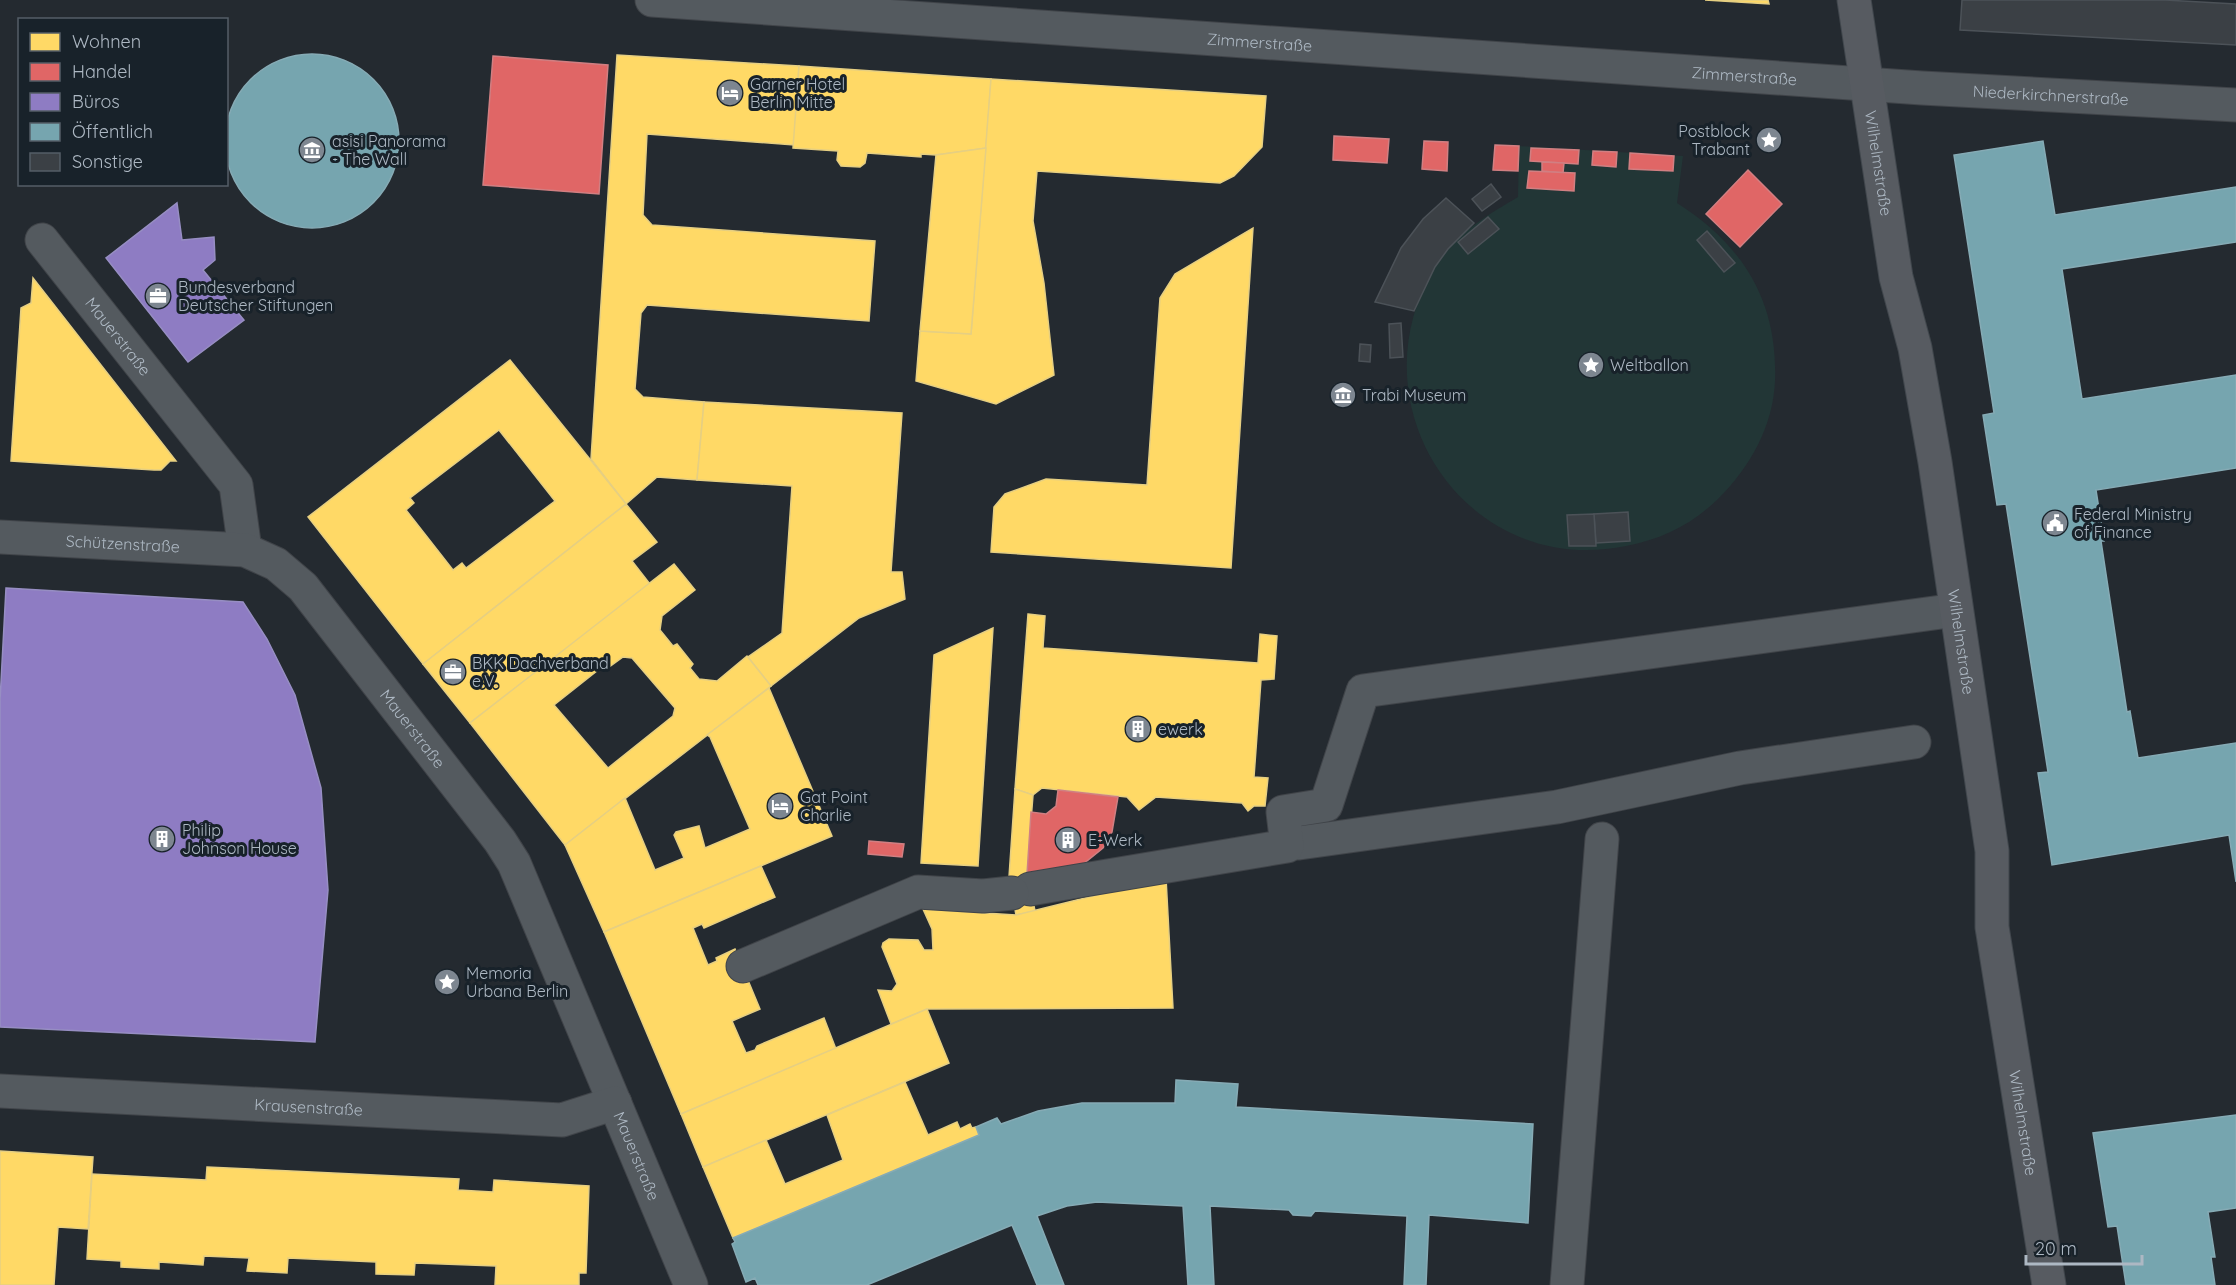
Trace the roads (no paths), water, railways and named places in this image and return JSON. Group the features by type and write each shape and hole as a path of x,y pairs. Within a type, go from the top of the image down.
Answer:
{"main road":[{"name":"Wilhelmstraße","path":"1854,0 1896,278 1915,348 1956,610 1992,851 1992,927 2049,1285"}],"street":[{"name":"Zimmerstraße","path":"652,0 1866,84"},
{"name":"Niederkirchnerstraße","path":"1866,84 2236,105"},
{"name":"Mauerstraße","path":"42,240 236,485 245,550 276,564 303,587 500,841 528,893 691,1285"},
{"name":"Schützenstraße","path":"0,537 245,550"},
{"path":"743,966 918,892 982,896 1287,846 1283,812 1326,805 1363,691 1956,610"},
{"path":"1299,843 1557,807 1740,768 1914,742"},
{"path":"1568,1285 1602,839"},
{"name":"Krausenstraße","path":"0,1091 562,1120 615,1103"}],"place":[{"name":"Garner Hotel Berlin Mitte","path":"730,93"},
{"name":"Postblock Trabant","path":"1769,140"},
{"name":"asisi Panorama - The Wall","path":"312,150"},
{"name":"Bundesverband Deutscher Stiftungen","path":"158,296"},
{"name":"Weltballon","path":"1591,365"},
{"name":"Trabi Museum","path":"1343,395"},
{"name":"Federal Ministry of Finance","path":"2055,523"},
{"name":"BKK Dachverband e.V.","path":"453,672"},
{"name":"ewerk","path":"1138,729"},
{"name":"Gat Point Charlie","path":"780,806"},
{"name":"Philip Johnson House","path":"162,839"},
{"name":"E-Werk","path":"1068,840"},
{"name":"Memoria Urbana Berlin","path":"447,982"}]}
